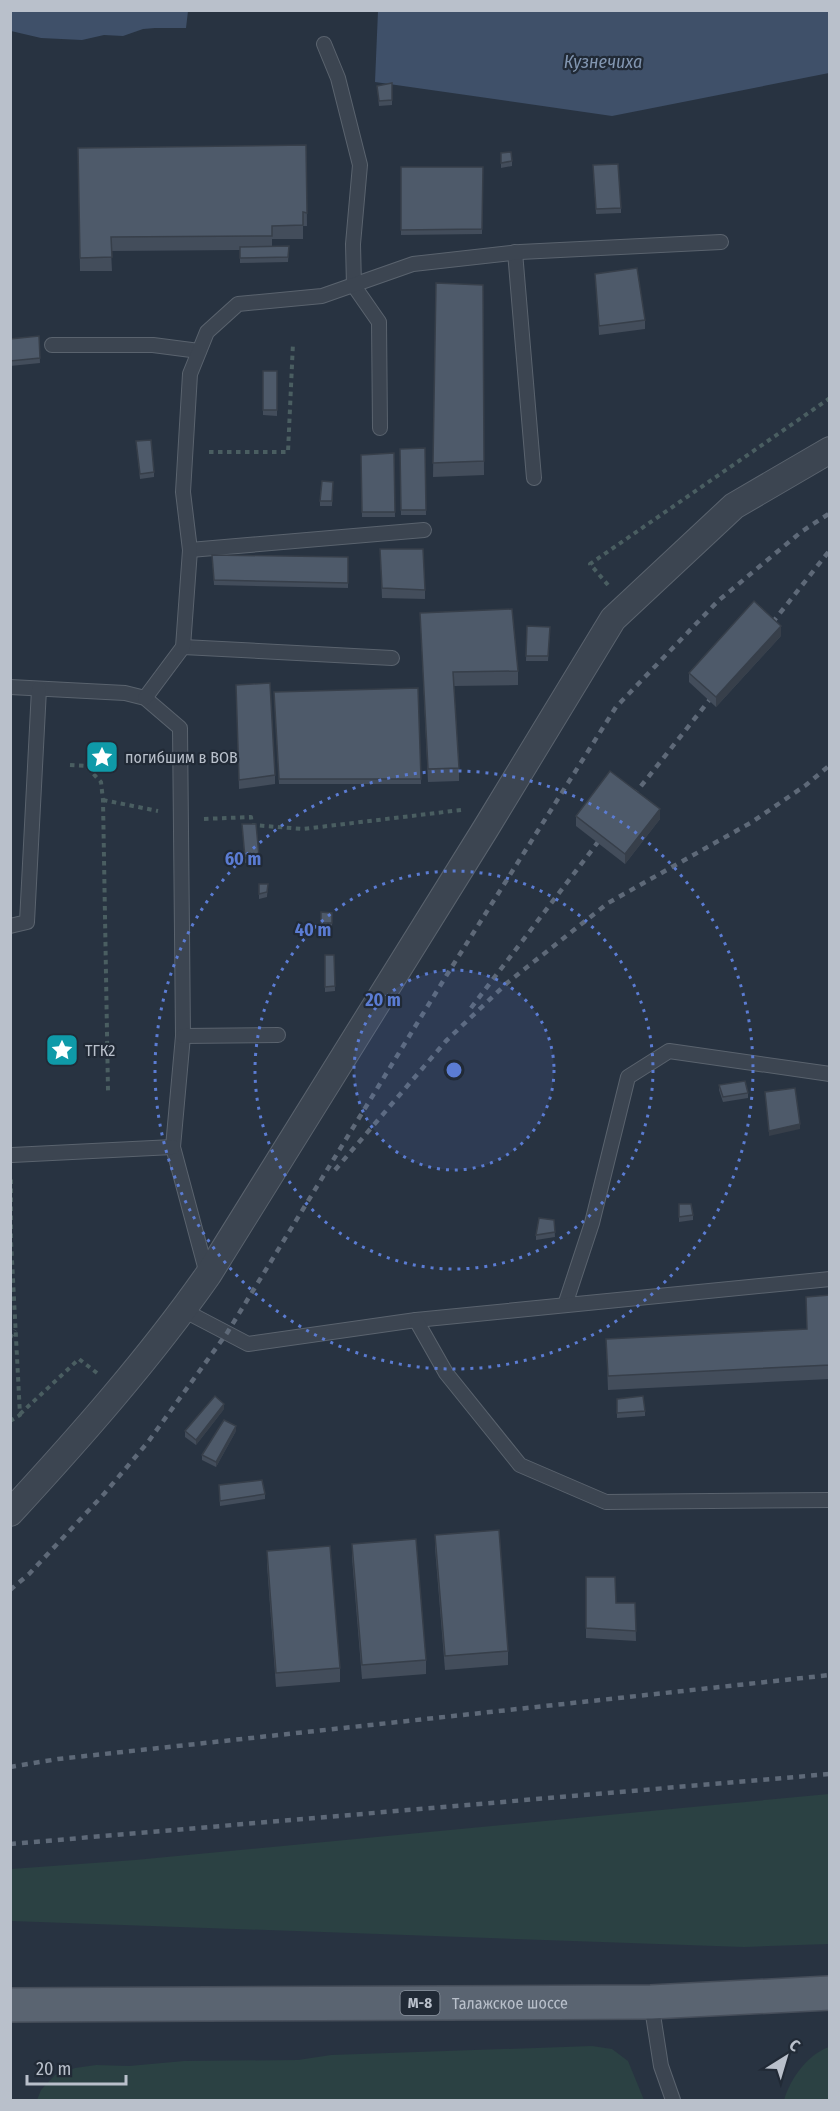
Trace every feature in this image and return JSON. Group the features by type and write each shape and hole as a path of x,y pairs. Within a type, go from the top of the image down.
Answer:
{"main road":[{"name":"Талажское шоссе","path":"10,2005 651,2002 830,1993"}],"street":[{"path":"10,1513 85,1432 183,1310 207,1275 502,803 613,619 734,506 830,450"}],"lane":[{"path":"324,44 338,78 360,165 353,244 354,286 379,322 380,428"},
{"path":"145,698 183,647 190,550 183,492 190,374 207,332 238,304 322,296 413,264 515,252 721,242"},
{"path":"515,252 534,477"},
{"path":"52,345 153,345 199,351"},
{"path":"190,550 424,530"},
{"path":"183,647 392,658"},
{"path":"10,687 125,693 145,698 180,728 183,1036 173,1147 207,1275"},
{"path":"10,926 27,922 39,689"},
{"path":"183,1036 278,1035"},
{"path":"565,1305 592,1223 628,1077 669,1051 830,1074"},
{"path":"12,1155 173,1147"},
{"path":"183,1310 248,1344 416,1320 830,1279"},
{"path":"416,1320 446,1373 520,1465 606,1502 830,1500"},
{"path":"651,2002 661,2066 673,2100"}],"path":[{"path":"208,452 288,452 293,343"},
{"path":"610,588 590,564 830,398"},
{"path":"70,765 86,766 101,782 108,1091"},
{"path":"201,819 251,817 252,825 303,829 459,812 484,791 502,803"},
{"path":"103,800 181,817"},
{"path":"12,1155 11,1241 20,1415"},
{"path":"10,1338 16,1329"},
{"path":"10,1421 20,1415 78,1359 118,1390"}],"green space":[{"path":"829,1794 829,1944 744,1947 11,1921 11,1869 135,1860"},
{"path":"592,2046 612,2049 628,2061 644,2100 37,2100 41,2090 55,2075 75,2068 96,2065 129,2066 184,2061 298,2060 331,2055"},
{"path":"829,2047 829,2100 784,2100 801,2068 814,2055"}],"water":[{"path":"10,11 188,11 186,28 143,29 123,36 104,35 82,40 41,38 11,31"},
{"name":"Кузнечиха","path":"378,11 829,11 829,73 612,116 375,82"}],"building":[{"path":"392,83 392,100 379,101 377,86"},
{"path":"306,145 307,213 303,212 303,225 272,226 272,236 111,237 112,257 80,258 78,148"},
{"path":"511,152 512,161 501,163 501,153"},
{"path":"618,164 621,208 596,209 593,165"},
{"path":"401,167 483,167 482,229 401,230"},
{"path":"289,246 288,257 240,258 240,247"},
{"path":"637,268 645,320 599,326 595,274"},
{"path":"436,283 483,285 484,461 433,463"},
{"path":"39,336 40,358 10,361 10,339"},
{"path":"263,371 277,371 277,410 263,410"},
{"path":"151,440 154,472 140,474 136,441"},
{"path":"425,448 426,510 401,510 400,449"},
{"path":"394,453 395,512 362,512 361,455"},
{"path":"322,481 333,482 332,501 320,501"},
{"path":"380,549 423,549 425,590 382,588"},
{"path":"212,555 348,557 348,583 214,580"},
{"path":"754,601 781,626 716,697 689,673"},
{"path":"512,609 518,671 453,672 459,768 428,769 420,613"},
{"path":"527,626 550,627 548,656 526,656"},
{"path":"270,683 275,775 239,780 236,685"},
{"path":"418,688 421,779 279,779 274,692"},
{"path":"610,771 660,809 625,854 576,816"},
{"path":"242,824 256,824 259,856 245,858"},
{"path":"259,884 268,884 267,892 259,894"},
{"path":"321,912 332,913 332,923 321,923"},
{"path":"325,955 334,955 335,986 325,987"},
{"path":"745,1081 748,1093 723,1097 719,1085"},
{"path":"795,1088 800,1124 769,1131 765,1092"},
{"path":"679,1204 691,1204 693,1215 679,1217"},
{"path":"539,1218 554,1220 555,1232 536,1235"},
{"path":"830,1295 830,1365 608,1376 606,1339 807,1329 806,1297"},
{"path":"215,1396 224,1404 196,1440 185,1431"},
{"path":"643,1396 645,1411 617,1413 617,1399"},
{"path":"224,1420 236,1426 216,1462 202,1455"},
{"path":"262,1480 265,1494 220,1501 219,1485"},
{"path":"499,1530 508,1651 445,1656 435,1535"},
{"path":"416,1539 426,1660 362,1665 352,1544"},
{"path":"330,1546 340,1668 276,1673 267,1551"},
{"path":"586,1577 615,1577 616,1603 635,1603 636,1631 586,1628"}],"railway":[{"path":"10,1590 29,1574 104,1494 148,1442 227,1333 448,973 616,707 718,601 801,532 830,513"},
{"path":"765,632 830,550"},
{"path":"626,805 719,688"},
{"path":"335,1170 446,1041 507,983 608,903 752,822 806,785 830,765"},
{"path":"471,1008 608,829"},
{"path":"10,1767 58,1759 830,1675"},
{"path":"10,1844 830,1774"}],"place":[{"name":"погибшим в ВОВ","path":"102,757"},
{"name":"ТГК2","path":"62,1050"}]}
